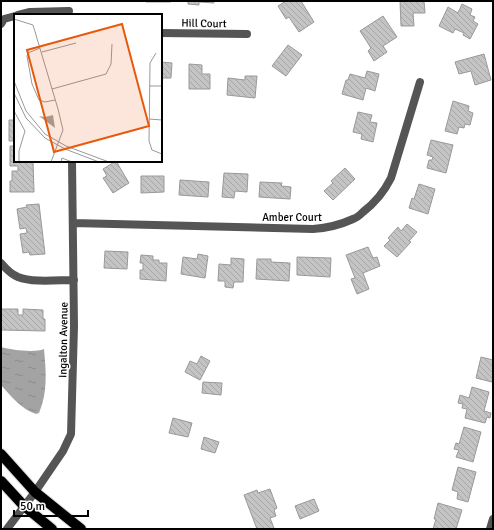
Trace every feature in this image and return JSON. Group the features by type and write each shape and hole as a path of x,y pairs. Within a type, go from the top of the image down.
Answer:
{"main road":[{"path":"1,454 35,492 81,529"},
{"path":"1,481 24,506 52,529"}],"street":[{"path":"21,14 30,12 69,13 68,1"},
{"path":"1,24 4,19 14,16"},
{"name":"Hill Court","path":"162,33 247,34"},
{"name":"Amber Court","path":"73,223 313,229 331,227 355,219 372,205 380,196 391,178 396,166 420,82"},
{"name":"Ingalton Avenue","path":"7,529 63,451 71,434 74,326 72,162"},
{"path":"1,263 14,274 29,280 74,280"},
{"path":"490,529 493,519"}],"water":[{"path":"1,347 29,351 44,349 46,373 45,389 39,413 36,414 21,406 1,385"}],"building":[{"path":"171,1 171,2 146,2"},
{"path":"188,1 214,1 214,3 199,2 199,5 188,4"},
{"path":"286,1 301,1 314,22 299,32 289,17 286,19 278,6"},
{"path":"400,1 424,1 425,13 413,13 414,26 401,26"},
{"path":"462,4 472,9 470,15 475,17 473,21 478,24 470,39 463,35 464,33 455,29 453,33 439,26 448,7 458,13"},
{"path":"383,16 397,37 383,46 387,52 374,61 368,51 371,48 360,31"},
{"path":"288,45 302,55 286,76 272,66"},
{"path":"484,54 491,80 475,85 471,71 459,74 455,62"},
{"path":"162,62 172,63 171,78 162,78"},
{"path":"189,64 202,65 202,74 210,74 210,89 189,89"},
{"path":"367,71 379,74 375,91 366,88 363,100 342,94 346,80 348,80 350,74 365,78"},
{"path":"245,76 257,76 255,98 227,95 228,78 245,80"},
{"path":"453,101 469,106 468,111 473,113 470,125 465,124 464,128 459,127 457,134 445,131"},
{"path":"358,112 372,115 370,122 377,123 373,142 361,139 362,134 353,132"},
{"path":"9,120 14,120 14,141 9,141"},
{"path":"431,140 453,145 446,173 427,168 429,160 432,160 433,157 427,155"},
{"path":"10,146 14,146 14,162 33,162 34,192 10,192 12,171 18,171 18,166 10,166"},
{"path":"117,162 129,183 113,193 103,178 107,176 103,169"},
{"path":"345,168 355,179 333,200 324,191 333,183 331,181"},
{"path":"224,173 248,174 247,192 235,191 234,198 222,197"},
{"path":"141,176 164,176 164,192 141,193"},
{"path":"180,180 209,182 208,197 179,195"},
{"path":"260,182 282,183 281,186 291,187 290,199 259,197"},
{"path":"419,184 435,189 428,214 409,208"},
{"path":"39,204 45,254 30,255 29,252 23,253 20,234 27,233 26,228 20,229 17,209 27,207 26,205"},
{"path":"407,224 417,232 409,241 411,242 397,257 384,246 390,240 388,238 398,227 401,231"},
{"path":"368,247 373,258 377,257 380,266 363,273 369,289 357,294 351,279 355,278 346,255"},
{"path":"105,251 128,252 127,269 104,268"},
{"path":"198,254 208,256 205,278 181,274 183,257 197,259"},
{"path":"141,255 153,256 153,260 159,260 159,263 167,263 166,281 140,279 140,270 143,270 143,263 140,263"},
{"path":"297,257 331,258 330,277 297,275"},
{"path":"231,258 244,259 243,282 234,282 233,288 225,287 225,281 218,281 219,264 231,265"},
{"path":"257,259 271,259 271,262 290,263 289,281 256,279"},
{"path":"1,309 18,309 18,315 23,315 23,309 43,310 45,331 1,330"},
{"path":"201,356 210,361 200,380 185,372 190,361 197,364"},
{"path":"481,357 493,360 492,382 476,378"},
{"path":"203,382 222,383 221,395 202,393"},
{"path":"472,387 489,392 484,411 491,413 490,418 487,417 485,423 465,418 467,409 462,408 463,404 458,403 460,395 469,398"},
{"path":"173,418 192,423 188,437 169,433"},
{"path":"464,427 481,432 473,462 456,457 459,450 454,449 456,443 459,444"},
{"path":"204,437 219,442 215,453 201,449"},
{"path":"458,467 476,472 468,502 457,499 458,492 452,490"},
{"path":"270,489 277,508 274,510 276,516 270,518 274,528 257,529 244,495 257,490 258,493"},
{"path":"314,499 319,511 300,519 295,506"},
{"path":"438,503 462,510 456,529 433,529"}]}
